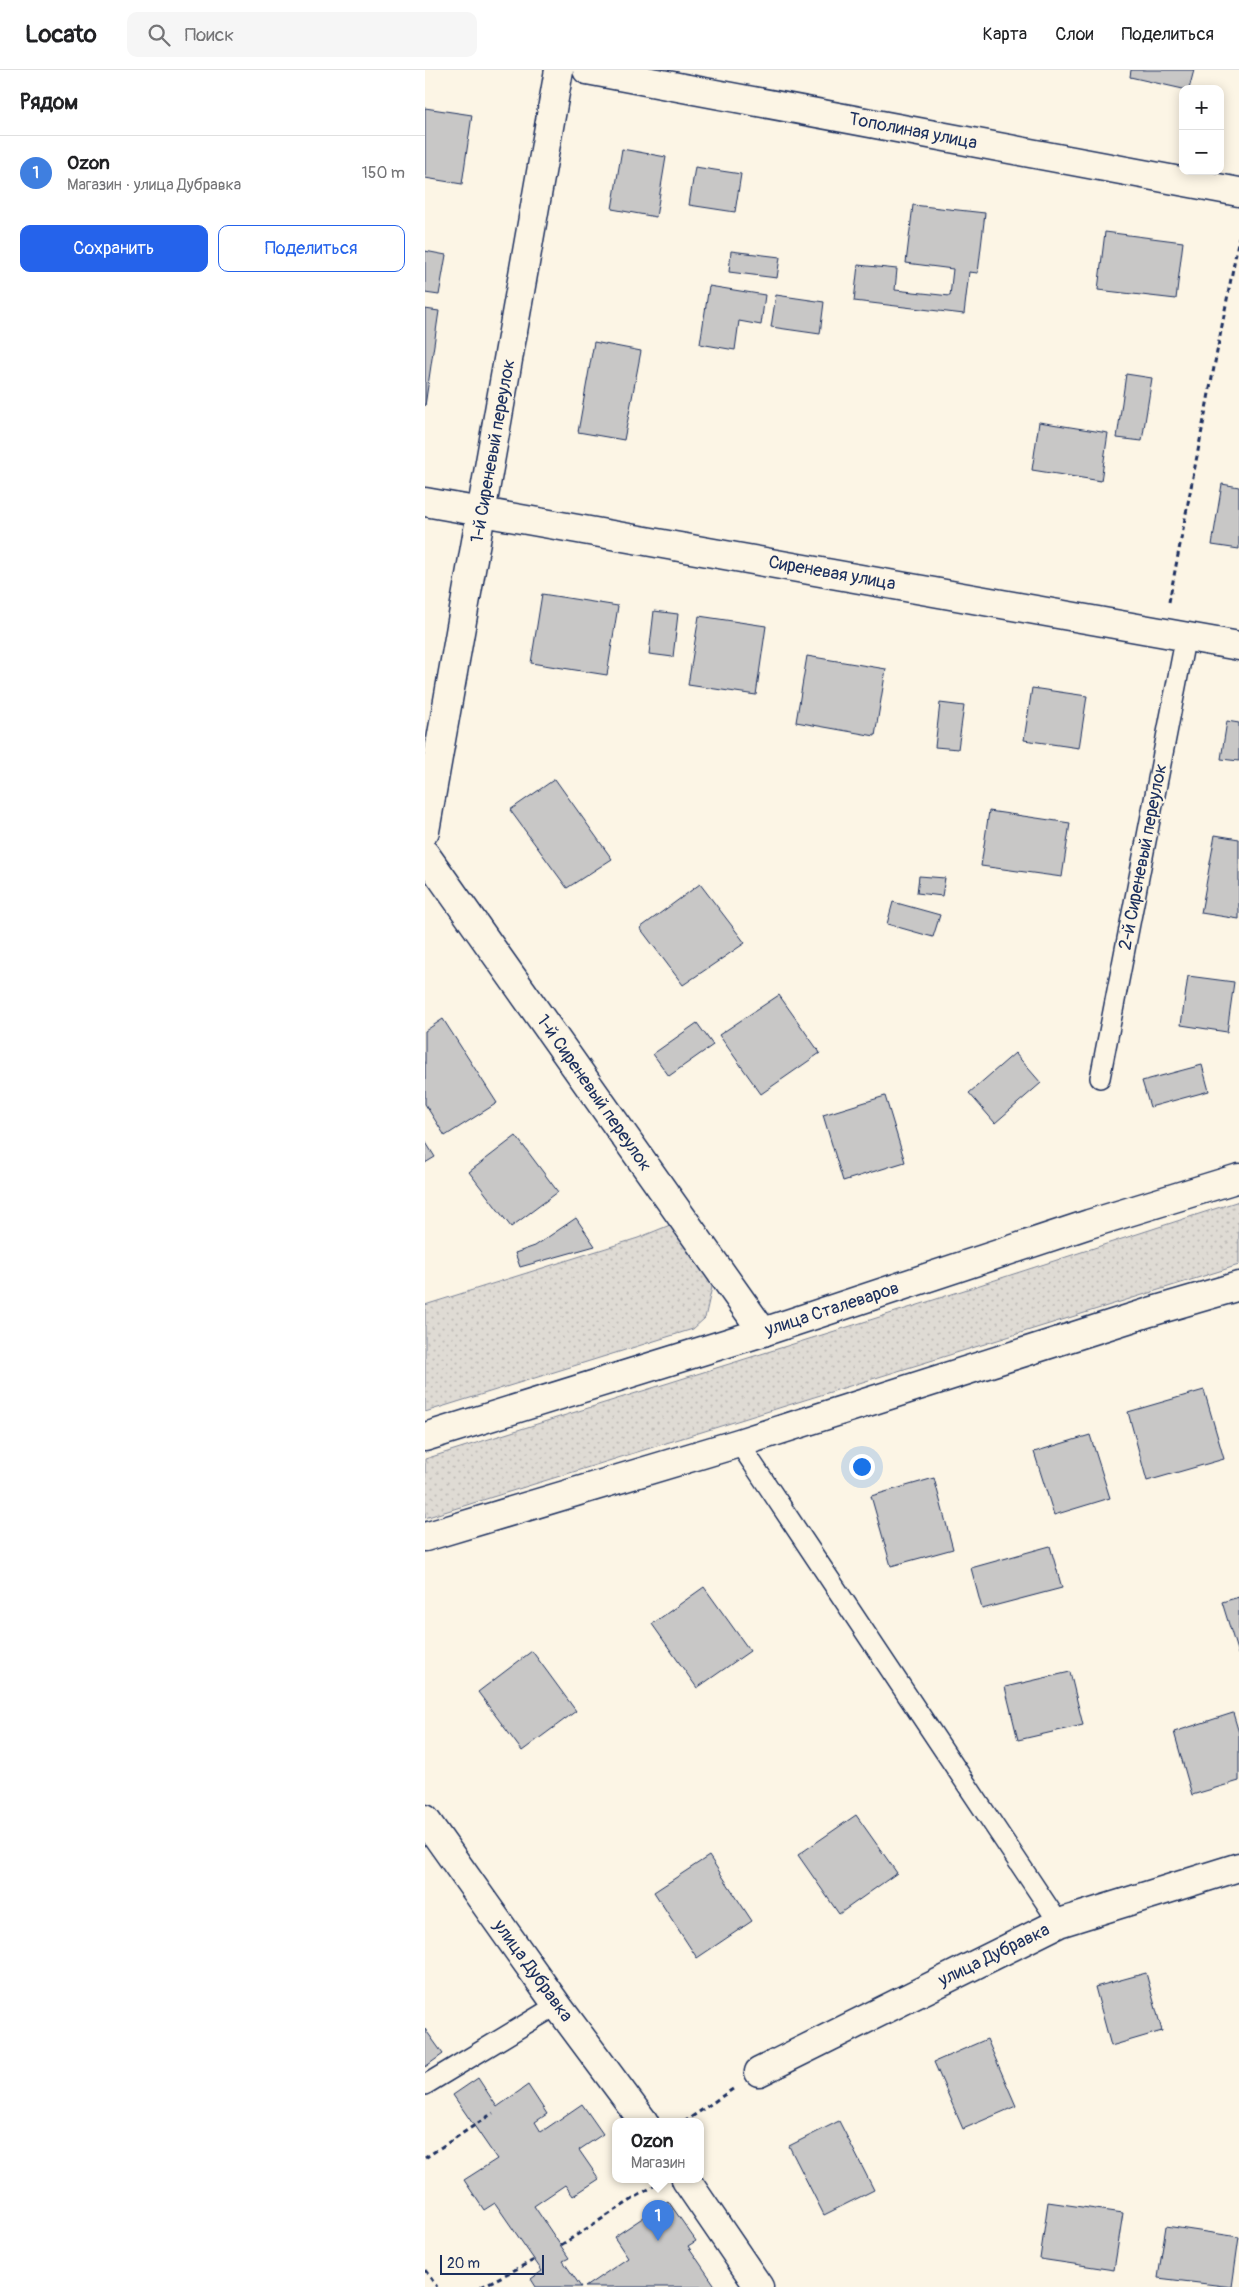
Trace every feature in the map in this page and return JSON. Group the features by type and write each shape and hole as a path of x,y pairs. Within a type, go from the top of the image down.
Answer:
{"street":[{"name":"1-й Сиреневый переулок","path":"425,831 559,70"},
{"name":"Тополиная улица","path":"587,70 1239,192"},
{"name":"Сиреневая улица","path":"425,502 1239,646"},
{"name":"1-й Сиреневый переулок","path":"425,854 763,1332"},
{"name":"улица Сталеваров","path":"425,1437 763,1332 1089,1224 1239,1178"},
{"path":"425,1537 739,1443 1150,1312 1239,1286"},
{"name":"улица Дубравка","path":"425,1819 557,2005 641,2118"},
{"name":"улица Дубравка","path":"759,2072 1059,1923 1239,1867"},
{"path":"688,2183 759,2287"}],"lane":[{"name":"2-й Сиреневый переулок","path":"1099,1078 1175,634"},
{"path":"739,1443 1059,1923"},
{"path":"425,2085 557,2005"}],"path":[{"path":"1175,634 1239,237"},
{"path":"690,2118 759,2072"},
{"path":"425,2158 493,2113"},
{"path":"561,2246 658,2183"},
{"path":"481,2287 534,2260"},
{"path":"425,2270 437,2287"}],"shaded area":[{"path":"1239,1201 1239,1265 425,1518 425,1459 918,1305"},
{"path":"670,1225 704,1271 712,1287 705,1318 693,1329 425,1412 425,1305 638,1238"}],"building":[{"path":"1131,70 1194,70 1190,85 1179,85 1179,88 1130,77"},
{"path":"425,108 472,115 462,184 425,178"},
{"path":"622,149 666,157 656,217 612,209"},
{"path":"695,167 741,174 735,212 689,205"},
{"path":"913,205 985,213 978,273 969,272 964,314 854,301 858,265 897,269 895,290 950,296 953,269 906,263"},
{"path":"1105,232 1183,242 1176,299 1098,290"},
{"path":"425,251 446,255 439,295 425,293"},
{"path":"731,251 780,257 777,278 729,272"},
{"path":"709,286 765,295 761,325 739,321 735,350 700,344"},
{"path":"776,295 824,302 820,334 771,327"},
{"path":"425,309 439,311 425,406"},
{"path":"594,342 641,351 624,440 578,432"},
{"path":"1126,374 1152,378 1142,441 1117,438"},
{"path":"1039,422 1108,433 1101,481 1032,470"},
{"path":"1222,484 1239,487 1239,549 1212,545"},
{"path":"542,594 618,606 607,675 531,663"},
{"path":"654,611 678,614 673,657 649,654"},
{"path":"699,616 766,626 756,695 688,685"},
{"path":"807,656 886,669 875,736 796,722"},
{"path":"1032,688 1087,696 1079,748 1024,740"},
{"path":"940,703 964,706 958,749 935,747"},
{"path":"1227,721 1239,723 1239,761 1221,759"},
{"path":"555,779 612,859 567,888 510,810"},
{"path":"989,811 1070,823 1062,877 981,866"},
{"path":"1215,835 1239,839 1239,919 1201,913"},
{"path":"919,876 945,878 942,896 917,893"},
{"path":"700,884 745,943 683,985 640,928"},
{"path":"893,902 940,915 933,937 887,924"},
{"path":"1188,976 1234,982 1227,1032 1181,1025"},
{"path":"779,995 820,1053 761,1094 719,1035"},
{"path":"443,1019 497,1103 445,1136 425,1104 425,1031"},
{"path":"697,1023 713,1045 669,1076 653,1054"},
{"path":"1015,1053 1041,1083 995,1123 969,1093"},
{"path":"1202,1065 1209,1091 1150,1107 1142,1081"},
{"path":"885,1096 905,1162 843,1181 823,1115"},
{"path":"516,1136 558,1192 511,1227 469,1172"},
{"path":"425,1141 435,1157 425,1163"},
{"path":"576,1218 595,1246 520,1267 515,1253 535,1246"},
{"path":"1204,1390 1224,1459 1147,1481 1128,1412"},
{"path":"1090,1435 1110,1498 1054,1515 1034,1452"},
{"path":"934,1478 953,1549 891,1566 871,1496"},
{"path":"1050,1546 1062,1588 982,1609 971,1568"},
{"path":"704,1587 750,1651 697,1688 652,1624"},
{"path":"1239,1597 1239,1657 1222,1602"},
{"path":"532,1651 576,1711 522,1751 478,1692"},
{"path":"1070,1672 1083,1725 1018,1740 1005,1687"},
{"path":"1233,1713 1239,1733 1239,1781 1192,1795 1174,1732"},
{"path":"856,1815 897,1873 839,1914 798,1855"},
{"path":"709,1856 752,1921 697,1958 654,1892"},
{"path":"1146,1973 1162,2031 1111,2046 1095,1987"},
{"path":"425,2029 443,2054 425,2067"},
{"path":"987,2039 1016,2106 963,2129 934,2062"},
{"path":"478,2078 497,2107 528,2085 547,2114 535,2122 541,2132 582,2104 603,2134 579,2150 599,2179 573,2196 565,2185 534,2206 569,2258 563,2261 581,2287 536,2287 531,2279 542,2271 495,2203 484,2210 464,2180 497,2159 453,2095"},
{"path":"839,2121 874,2190 824,2215 789,2146"},
{"path":"668,2201 696,2241 688,2246 716,2287 585,2287 628,2258 614,2237"},
{"path":"1048,2202 1123,2213 1114,2270 1040,2259"},
{"path":"1166,2226 1239,2237 1232,2287 1158,2278"}],"place":[{"name":"Ozon","path":"658,2241"}]}
